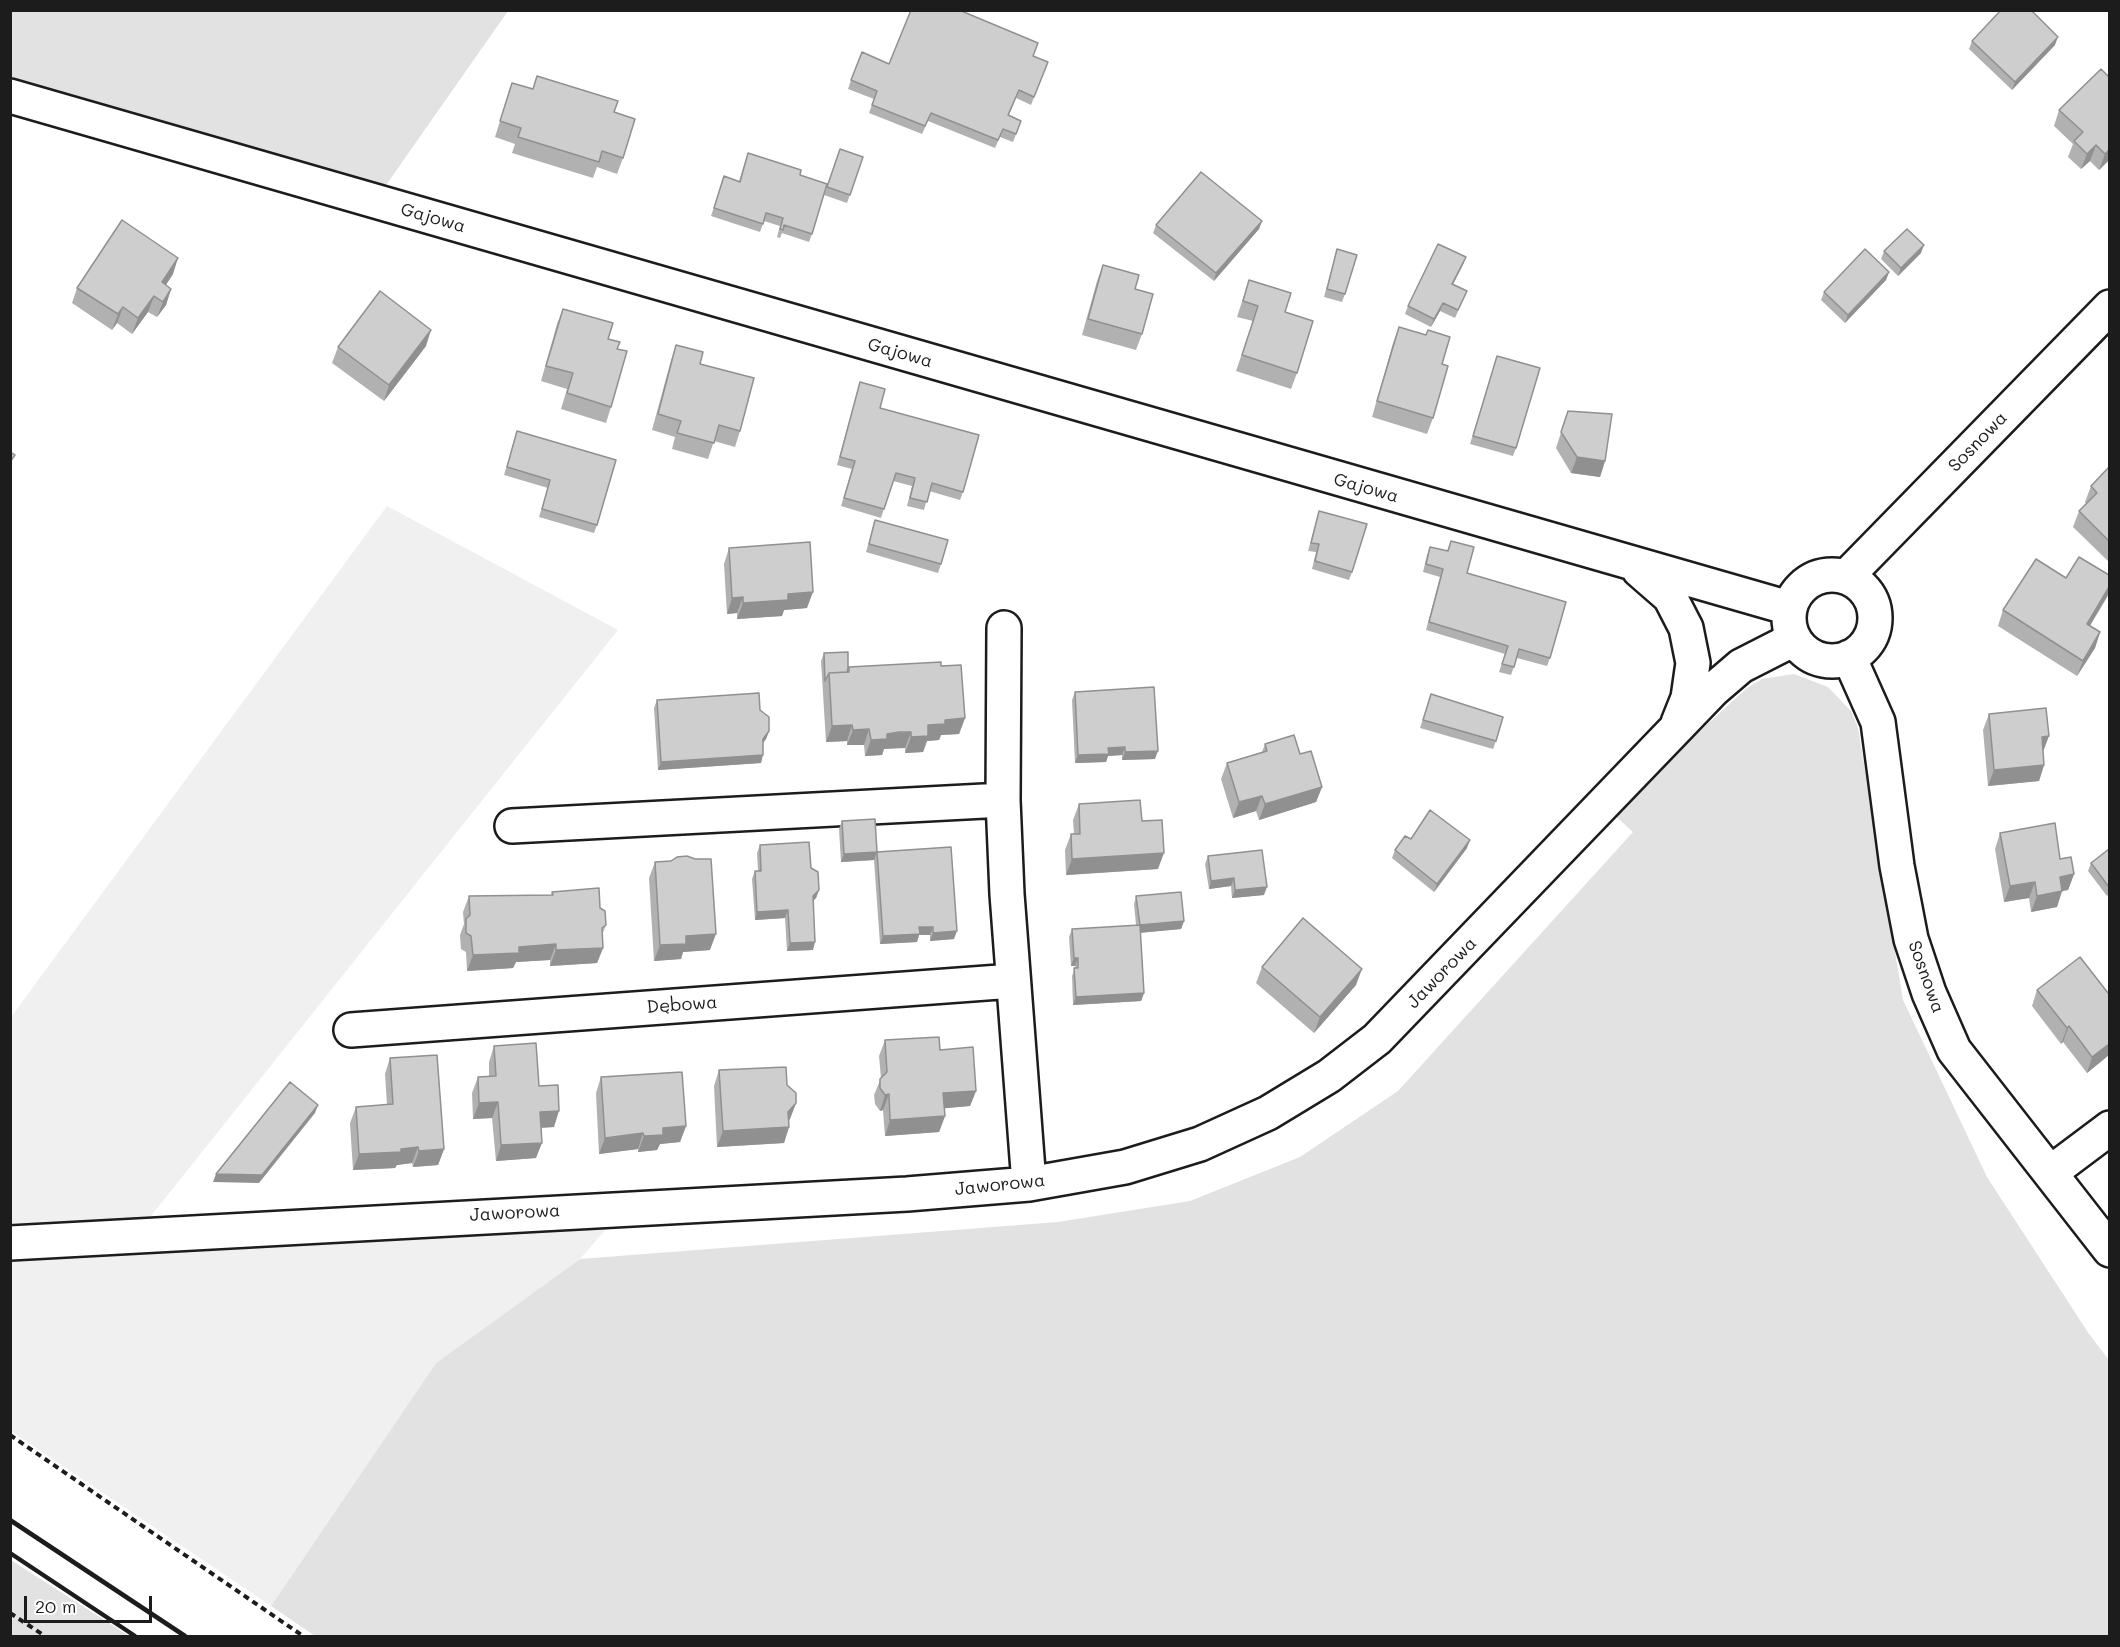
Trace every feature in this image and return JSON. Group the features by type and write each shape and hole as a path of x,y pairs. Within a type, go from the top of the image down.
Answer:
{"street":[{"name":"Gajowa","path":"10,96 1612,559 1792,624"},
{"name":"Sosnowa","path":"1846,577 2109,307"},
{"path":"1612,559 1644,573 1670,597 1686,628 1693,663 1688,698 1677,725"},
{"path":"1825,575 1846,577 1862,586 1875,612 1874,630 1870,639 1857,653 1849,657 1825,661 1810,656 1792,624 1798,590 1806,583 1825,575"},
{"name":"Jaworowa","path":"10,1243 625,1207 908,1194 1029,1184 1125,1167 1200,1144 1268,1113 1329,1076 1377,1039 1677,725 1741,666 1792,624"},
{"path":"1004,628 1003,800 1013,981 1029,1184"},
{"name":"Sosnowa","path":"1849,657 1878,722 1897,866 1911,939 1929,993 1954,1050 2109,1250"},
{"path":"512,826 1003,800"},
{"name":"Dębowa","path":"351,1030 1013,981"},
{"path":"2050,1173 2109,1128"}],"path":[{"path":"10,1435 303,1636"},
{"path":"10,1613 45,1636"}],"shaded area":[{"path":"10,11 508,11 377,198 11,89"},
{"path":"387,506 618,630 135,1236 625,1207 580,1259 436,1363 271,1606 11,1431 11,1017"},
{"path":"1794,674 1828,687 1851,711 1858,728 1903,1000 1987,1177 2089,1334 2109,1360 2109,1636 315,1636 271,1606 436,1363 580,1259 1058,1222 1190,1201 1300,1157 1398,1091 1633,832 1611,812 1747,688 1762,679"},
{"path":"11,1560 129,1636 11,1636"}],"building":[{"path":"911,10 959,10 1038,43 1033,56 1048,62 1034,97 1019,90 1008,115 1021,121 1016,134 1003,129 998,140 931,113 925,126 872,105 877,91 851,80 862,52 889,64"},
{"path":"2001,10 2031,10 2058,37 2015,82 1972,41"},
{"path":"2101,69 2109,77 2109,150 2105,154 2096,145 2087,154 2074,141 2083,132 2059,110"},
{"path":"537,76 618,101 614,112 635,119 623,158 602,151 599,162 518,137 521,128 500,121 512,83 533,89"},
{"path":"840,149 863,157 850,195 827,187"},
{"path":"748,153 801,170 800,175 827,184 812,234 784,225 783,230 780,229 783,218 766,213 763,224 714,208 724,176 740,182"},
{"path":"1201,172 1262,221 1216,273 1156,225"},
{"path":"122,220 178,258 162,282 171,289 163,302 154,296 138,318 123,307 118,314 77,288"},
{"path":"1907,229 1924,245 1901,268 1884,251"},
{"path":"1438,244 1466,257 1452,284 1467,291 1458,310 1443,303 1434,319 1408,306"},
{"path":"1337,249 1357,255 1345,294 1327,289"},
{"path":"1865,249 1889,272 1848,315 1824,292"},
{"path":"1103,265 1139,275 1135,289 1153,294 1142,334 1088,319"},
{"path":"1249,280 1291,293 1285,312 1313,321 1297,373 1242,355 1258,306 1243,301"},
{"path":"380,291 431,330 389,385 338,347"},
{"path":"563,309 613,323 608,339 620,342 617,349 627,351 611,407 567,393 573,373 546,366"},
{"path":"1399,327 1426,335 1428,330 1450,337 1442,364 1448,366 1433,418 1377,401"},
{"path":"676,345 703,352 700,364 754,378 740,431 719,425 714,443 677,433 681,421 658,414"},
{"path":"1497,356 1540,368 1516,448 1473,436"},
{"path":"860,382 885,389 880,408 979,435 963,492 932,483 927,502 910,498 915,478 896,473 884,509 844,498 855,461 840,457"},
{"path":"1568,411 1612,414 1605,461 1577,457 1561,432"},
{"path":"517,431 616,460 597,525 542,509 550,480 507,467"},
{"path":"10,452 15,455 10,462"},
{"path":"2109,467 2109,541 2079,511 2097,493 2091,486"},
{"path":"1319,511 1367,524 1352,572 1315,561 1319,544 1311,543"},
{"path":"875,520 948,540 941,564 869,544"},
{"path":"1451,541 1474,547 1467,573 1566,602 1550,658 1519,649 1514,667 1502,664 1508,646 1429,622 1443,569 1426,564 1430,547 1448,551"},
{"path":"810,542 813,592 788,594 788,600 743,603 743,597 732,598 729,548"},
{"path":"2079,557 2109,575 2109,587 2087,624 2100,632 2083,661 2003,610 2036,559 2066,578"},
{"path":"848,652 847,672 829,673 825,681 824,653"},
{"path":"941,662 941,666 961,665 965,718 945,720 945,724 928,725 928,736 911,737 911,732 899,732 887,734 887,739 871,740 869,729 853,730 852,725 832,726 829,673 849,672 849,667"},
{"path":"1154,687 1158,751 1125,752 1125,747 1108,748 1109,754 1078,755 1075,692"},
{"path":"759,693 760,710 769,717 769,731 763,739 763,755 661,762 657,700"},
{"path":"1431,694 1503,717 1496,741 1423,720"},
{"path":"2046,708 2049,736 2042,737 2044,765 1994,770 1989,714"},
{"path":"1294,735 1300,754 1311,751 1322,787 1265,804 1262,796 1239,802 1227,763 1267,751 1265,744"},
{"path":"1140,800 1142,821 1162,820 1164,853 1072,859 1071,834 1080,834 1079,804"},
{"path":"1430,810 1470,840 1437,884 1395,850 1405,836 1411,839"},
{"path":"875,819 877,852 844,854 842,821"},
{"path":"2055,823 2060,859 2071,857 2074,874 2060,877 2062,891 2037,896 2035,882 2010,886 2000,833"},
{"path":"809,842 811,868 818,872 819,890 813,896 815,942 790,943 788,910 757,912 755,871 761,871 760,845"},
{"path":"951,847 957,931 933,933 933,927 919,927 920,934 883,936 877,852"},
{"path":"2109,849 2109,887 2091,863"},
{"path":"1262,850 1267,887 1235,890 1234,878 1211,881 1208,856"},
{"path":"687,856 695,859 711,859 716,934 686,936 686,944 660,945 655,862 671,861 677,857"},
{"path":"599,888 600,908 605,911 606,925 602,928 603,948 556,950 556,944 519,947 519,953 473,955 471,936 466,933 466,919 470,915 469,896 553,895 552,892"},
{"path":"1181,892 1184,921 1140,925 1136,896"},
{"path":"1303,918 1362,969 1320,1017 1262,967"},
{"path":"1140,925 1144,993 1076,997 1074,968 1078,968 1078,958 1074,958 1072,929"},
{"path":"2080,957 2108,993 2109,991 2109,1044 2092,1057 2069,1026 2067,1028 2037,990"},
{"path":"939,1037 940,1050 973,1047 976,1091 943,1093 945,1116 890,1120 889,1094 885,1095 880,1088 880,1079 887,1072 885,1040"},
{"path":"536,1043 539,1086 558,1085 559,1111 540,1112 542,1143 501,1145 498,1102 479,1103 478,1077 496,1076 494,1046"},
{"path":"437,1055 444,1149 419,1151 418,1147 401,1149 401,1152 359,1154 356,1107 393,1104 390,1058"},
{"path":"786,1067 787,1085 796,1093 796,1103 788,1112 789,1127 723,1131 719,1070"},
{"path":"682,1072 686,1126 663,1128 663,1135 644,1136 643,1133 605,1138 601,1077"},
{"path":"290,1082 318,1105 262,1175 216,1174"}],"railway":[{"path":"10,1520 185,1636"},
{"path":"10,1553 135,1636"}]}
